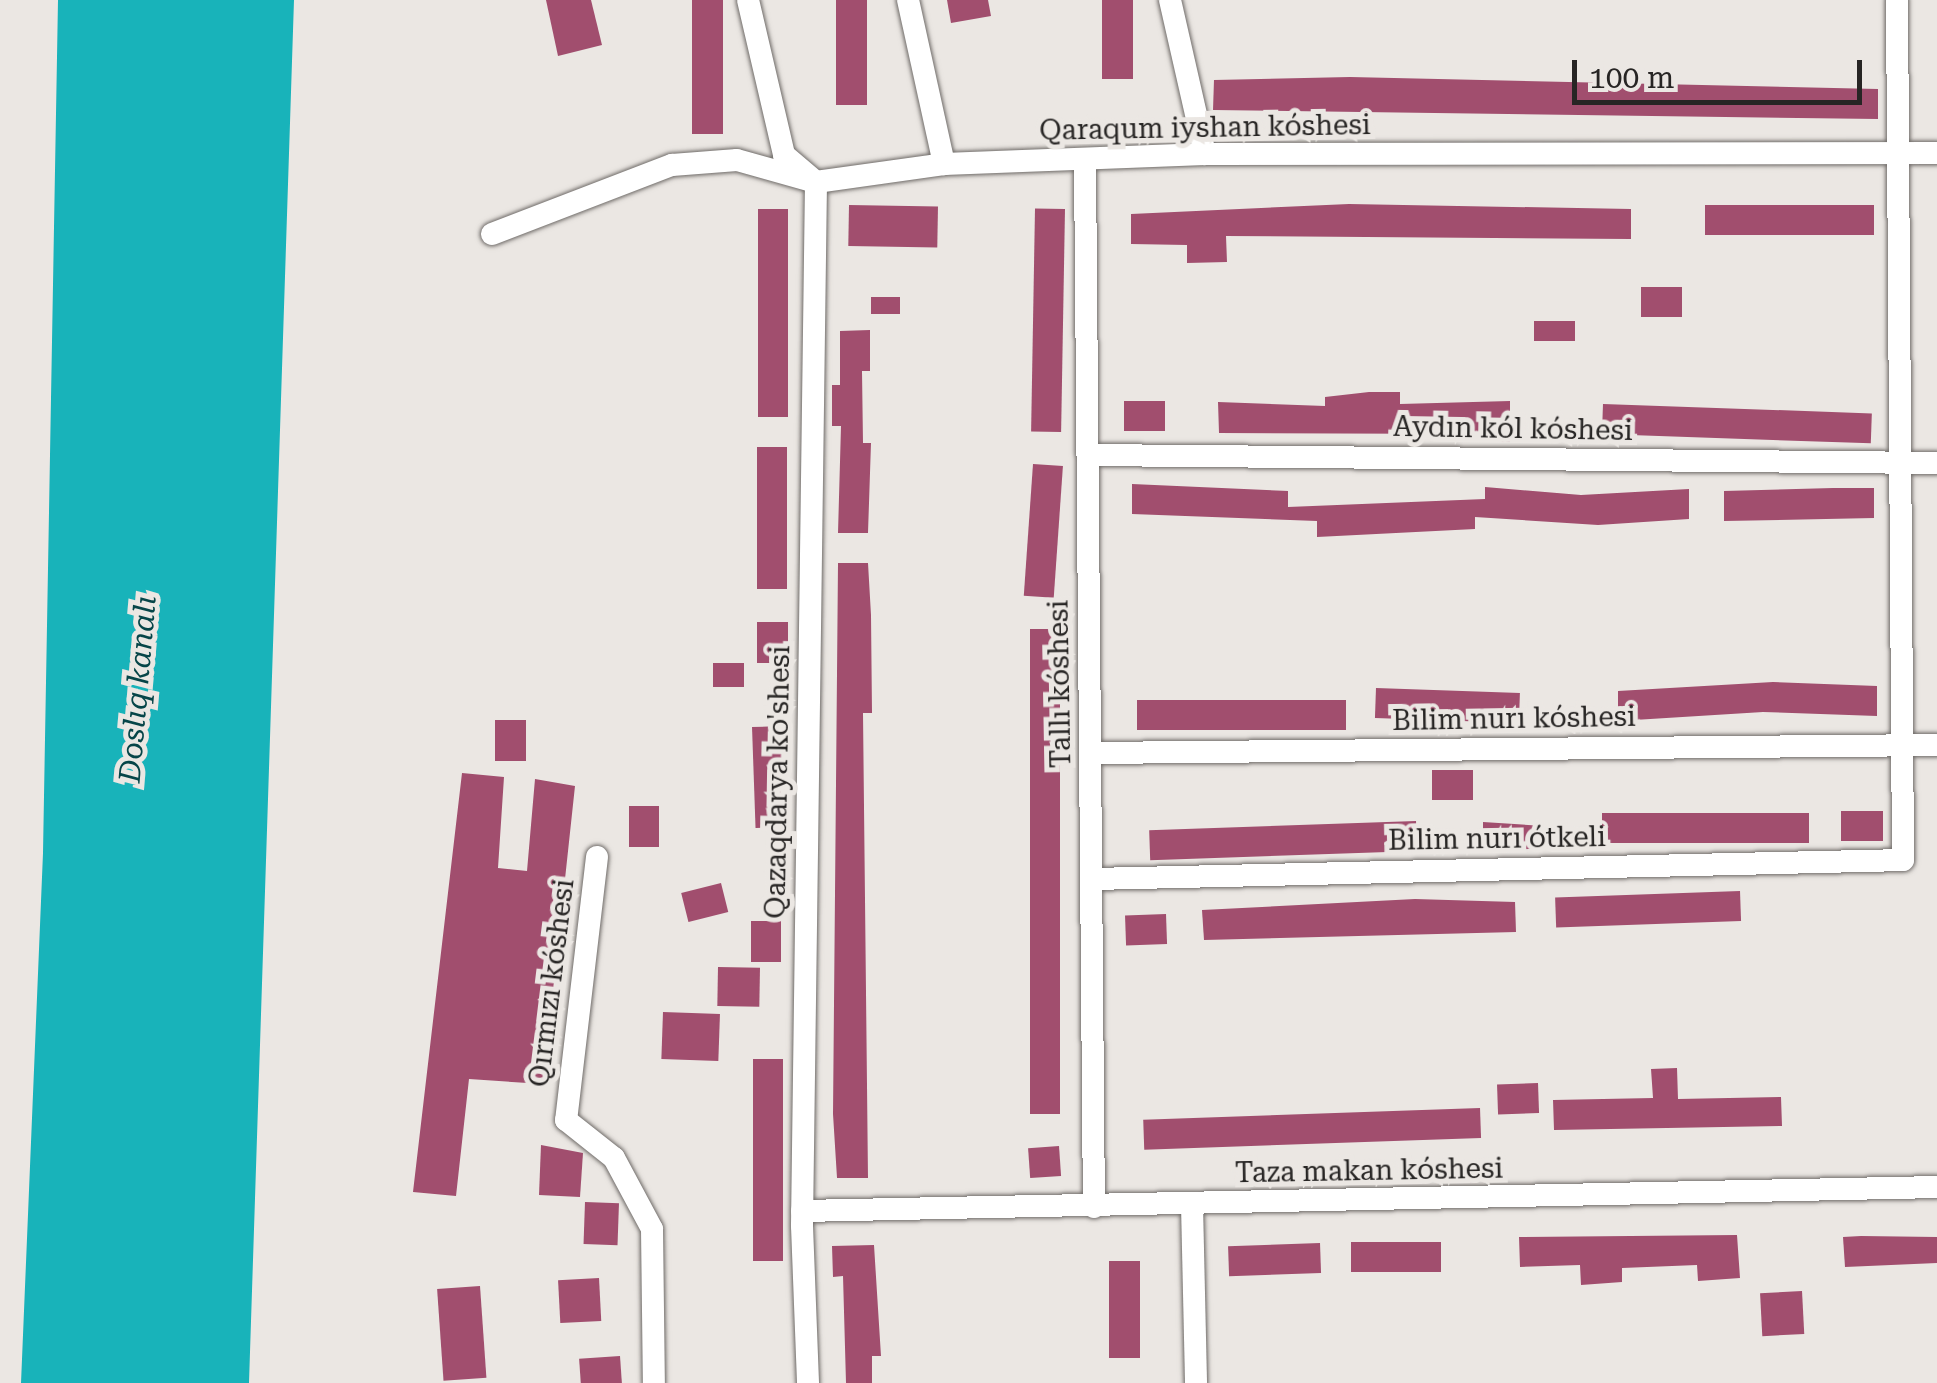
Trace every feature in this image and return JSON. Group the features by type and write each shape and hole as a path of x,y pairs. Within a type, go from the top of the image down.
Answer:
{"street":[{"path":"748,0 784,155 816,182"},
{"path":"908,0 944,164"},
{"path":"1170,0 1206,154"},
{"path":"1897,0 1903,746"},
{"name":"Qaraqum iyshan kóshesi","path":"492,234 672,165 737,160 816,182 944,164 1086,162 1206,154 1937,153"},
{"name":"Tallı kóshesi","path":"1086,162 1094,1207"},
{"name":"Qazaqdarya ko'shesi","path":"808,1383 802,1212 816,182"},
{"name":"Aydın kól kóshesi","path":"1088,455 1937,463"},
{"name":"Bilim nurı kóshesi","path":"1091,753 1937,745"},
{"name":"Bilim nurı ótkeli","path":"1093,878 1903,860 1903,746"},
{"name":"Qırmızı kóshesi","path":"597,858 566,1120 614,1158 652,1229 654,1383"},
{"name":"Taza makan kóshesi","path":"802,1212 1937,1187"},
{"path":"1192,1206 1196,1383"}],"water":[{"name":"Doslıq kanalı","path":"58,0 294,0 249,1383 21,1383 43,853"}],"building":[{"path":"546,0 591,0 602,45 558,56"},
{"path":"692,0 723,0 723,134 692,134"},
{"path":"836,0 867,0 867,105 836,105"},
{"path":"947,0 988,0 991,16 951,23"},
{"path":"1102,0 1133,0 1133,79 1102,79"},
{"path":"1350,77 1878,89 1878,119 1213,110 1214,80"},
{"path":"1349,204 1631,209 1631,239 1226,236 1227,262 1187,263 1187,245 1131,244 1131,214"},
{"path":"849,205 938,207 937,248 848,246"},
{"path":"1705,205 1874,205 1874,235 1705,235"},
{"path":"1035,208 1065,209 1061,432 1031,431"},
{"path":"758,209 788,209 788,417 758,417"},
{"path":"1641,287 1682,287 1682,317 1641,317"},
{"path":"871,297 900,297 900,314 871,314"},
{"path":"1534,321 1575,321 1575,341 1534,341"},
{"path":"870,330 870,371 862,371 863,443 871,443 868,533 838,533 841,426 832,426 832,385 840,385 840,331"},
{"path":"1400,392 1400,404 1510,401 1510,442 1480,442 1480,434 1219,433 1218,402 1325,406 1325,397"},
{"path":"1124,401 1165,401 1165,431 1124,431"},
{"path":"1603,404 1872,413 1871,443 1602,434"},
{"path":"757,447 787,447 787,589 757,589"},
{"path":"1033,464 1063,466 1054,598 1024,596"},
{"path":"1132,484 1288,491 1288,507 1485,499 1485,487 1581,495 1689,489 1689,519 1598,525 1475,517 1475,529 1317,537 1317,521 1132,514"},
{"path":"1874,488 1874,518 1724,521 1724,491"},
{"path":"838,563 868,563 871,615 872,713 863,713 868,1178 837,1178 833,1114"},
{"path":"757,622 788,622 788,663 757,663"},
{"path":"1030,629 1060,629 1060,1114 1030,1114"},
{"path":"713,663 744,663 744,687 713,687"},
{"path":"1773,682 1877,686 1877,716 1763,712 1618,721 1618,691"},
{"path":"1376,688 1520,693 1519,723 1375,718"},
{"path":"1137,700 1346,700 1346,730 1137,730"},
{"path":"495,720 526,720 526,761 495,761"},
{"path":"782,726 786,827 756,828 752,727"},
{"path":"1432,770 1473,770 1473,800 1432,800"},
{"path":"462,773 504,777 498,868 527,871 535,779 575,786 543,1084 469,1079 456,1196 413,1192"},
{"path":"629,806 659,806 659,847 629,847"},
{"path":"1841,811 1883,811 1883,841 1841,841"},
{"path":"1602,813 1809,813 1809,843 1602,843"},
{"path":"1416,821 1417,851 1150,860 1149,830"},
{"path":"1483,822 1560,827 1561,847 1483,852"},
{"path":"721,883 728,912 688,922 681,893"},
{"path":"1740,891 1741,921 1556,927 1555,897"},
{"path":"1415,899 1515,902 1516,932 1204,940 1202,910"},
{"path":"1166,914 1167,944 1126,945 1125,915"},
{"path":"751,921 781,921 781,962 751,962"},
{"path":"718,967 760,968 759,1007 717,1006"},
{"path":"663,1012 720,1014 718,1061 661,1059"},
{"path":"753,1059 783,1059 783,1261 753,1261"},
{"path":"1677,1068 1678,1099 1781,1097 1782,1126 1554,1130 1553,1100 1653,1098 1651,1069"},
{"path":"1538,1083 1539,1113 1498,1114 1497,1084"},
{"path":"1480,1108 1481,1138 1144,1150 1143,1120"},
{"path":"541,1145 583,1153 580,1197 539,1195"},
{"path":"1059,1146 1061,1176 1030,1178 1028,1148"},
{"path":"585,1202 619,1203 618,1245 584,1244"},
{"path":"1737,1235 1740,1278 1698,1281 1697,1265 1622,1268 1622,1282 1581,1285 1580,1265 1520,1267 1519,1237"},
{"path":"1843,1237 1937,1237 1937,1263 1845,1267"},
{"path":"1351,1242 1441,1242 1441,1272 1351,1272"},
{"path":"1320,1243 1321,1273 1229,1276 1228,1246"},
{"path":"874,1245 881,1356 872,1356 872,1383 846,1383 843,1276 833,1277 832,1246"},
{"path":"1109,1261 1140,1261 1140,1358 1109,1358"},
{"path":"599,1278 601,1321 560,1323 558,1280"},
{"path":"480,1286 486,1378 444,1381 437,1289"},
{"path":"1802,1291 1804,1334 1762,1336 1760,1293"},
{"path":"620,1356 622,1383 581,1383 579,1359"}]}
